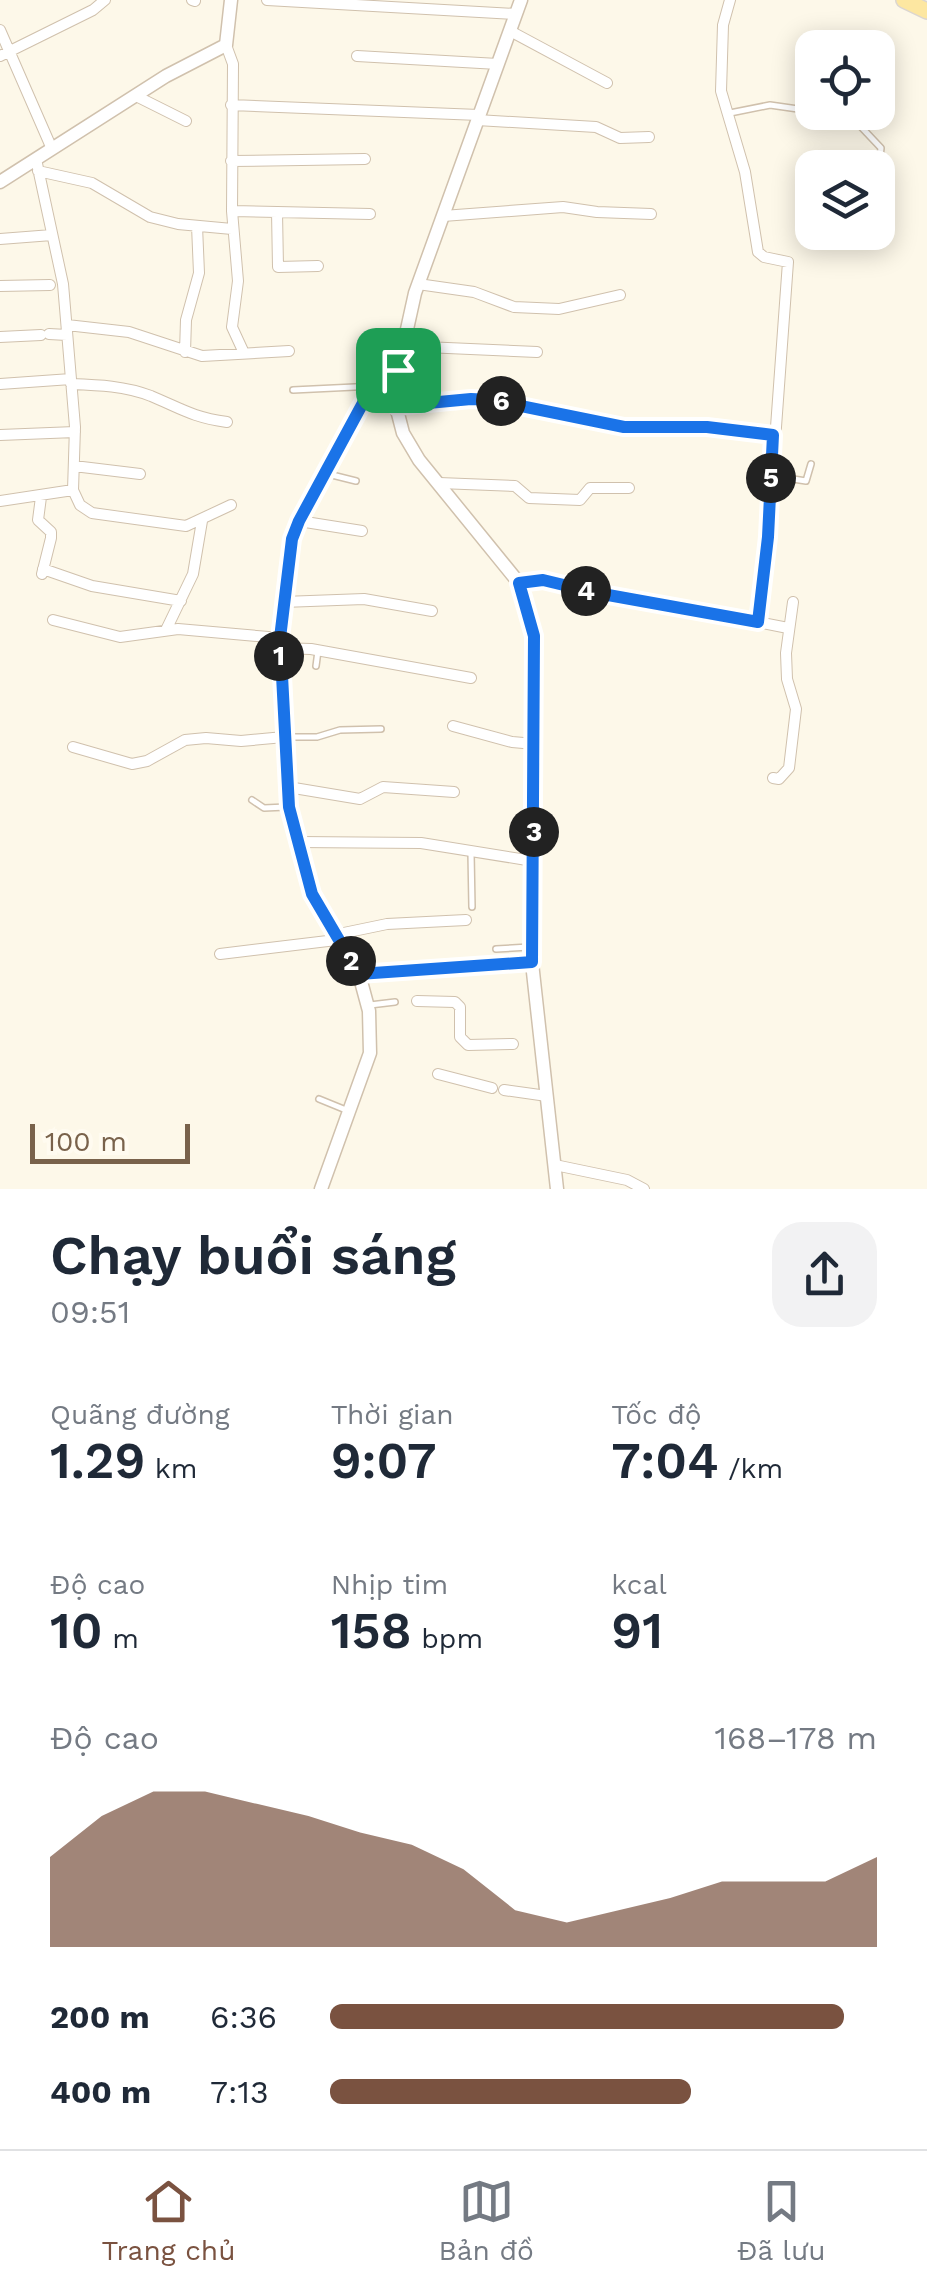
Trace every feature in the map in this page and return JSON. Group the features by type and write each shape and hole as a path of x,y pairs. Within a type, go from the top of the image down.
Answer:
{"main road":[{"path":"904,0 927,11"}],"street":[{"path":"4,54 93,10 105,0"},
{"path":"231,0 226,45 233,64 232,229 238,280 232,327 244,354"},
{"path":"267,0 472,6 516,14"},
{"path":"521,0 418,284 398,370 396,406 403,433 519,583 534,636 534,1044 548,1096 557,1189"},
{"path":"730,0 723,24 720,84 745,172 758,252 788,262 758,622"},
{"path":"0,30 4,54 52,149"},
{"path":"510,31 607,83"},
{"path":"0,182 37,165 52,149 166,76 226,45"},
{"path":"357,56 498,64"},
{"path":"136,96 186,121"},
{"path":"231,104 596,126 620,138 650,137"},
{"path":"232,161 365,159"},
{"path":"37,165 92,183 150,217 232,229"},
{"path":"37,165 63,284 75,432 74,490 80,505 92,513 186,526 231,505"},
{"path":"443,216 563,207 651,214"},
{"path":"232,211 370,214"},
{"path":"277,212 278,268 318,266"},
{"path":"184,352 186,320 200,272 196,226"},
{"path":"0,238 52,235"},
{"path":"418,284 474,292 514,308 559,309 620,295"},
{"path":"0,286 50,285"},
{"path":"0,338 67,330 128,332 202,356 288,350"},
{"path":"403,344 537,352"},
{"path":"321,1189 370,1054 367,1005 359,974 312,894 289,807 280,643 282,602 292,539 299,521 364,401 398,370"},
{"path":"0,384 71,382 126,388 188,415 227,422"},
{"path":"396,406 491,400 624,427 707,427 773,435"},
{"path":"0,435 75,432"},
{"path":"74,466 140,474"},
{"path":"438,483 515,486 529,498 566,502 580,500 590,488 629,488"},
{"path":"0,501 74,490"},
{"path":"40,497 38,520 51,538 42,571 92,586 181,601"},
{"path":"166,630 193,574 202,521"},
{"path":"299,521 362,531"},
{"path":"519,583 543,580 788,628"},
{"path":"282,602 364,600 432,611"},
{"path":"773,778 778,779 789,768 796,710 787,679 793,602"},
{"path":"54,620 120,636 166,630 280,643 471,678"},
{"path":"453,726 535,744"},
{"path":"73,747 132,764 147,761 185,740 284,737"},
{"path":"288,787 360,800 383,787 454,792"},
{"path":"298,842 421,843 533,861"},
{"path":"220,954 335,938 387,924 466,920"},
{"path":"359,974 532,962"},
{"path":"416,1001 455,1002 460,1007 458,1021 463,1042 514,1044"},
{"path":"438,1074 548,1096"},
{"path":"555,1165 627,1180 644,1189"}],"lane":[{"path":"728,113 770,106 795,109"},
{"path":"864,130 881,150"},
{"path":"384,340 403,344"},
{"path":"293,390 378,386"},
{"path":"771,476 806,481 811,464"},
{"path":"325,474 356,481"},
{"path":"316,666 318,651"},
{"path":"284,737 381,729"},
{"path":"252,800 264,808 289,807"},
{"path":"471,850 472,907"},
{"path":"496,949 532,947"},
{"path":"367,1005 395,1002"},
{"path":"319,1100 348,1112"}],"route":[{"path":"398,370 396,406 491,400 624,427 707,427 773,435 768,537 758,622 543,580 519,583 534,636 532,962 359,974 312,894 289,807 279,648 292,539 364,401 398,370"}]}
